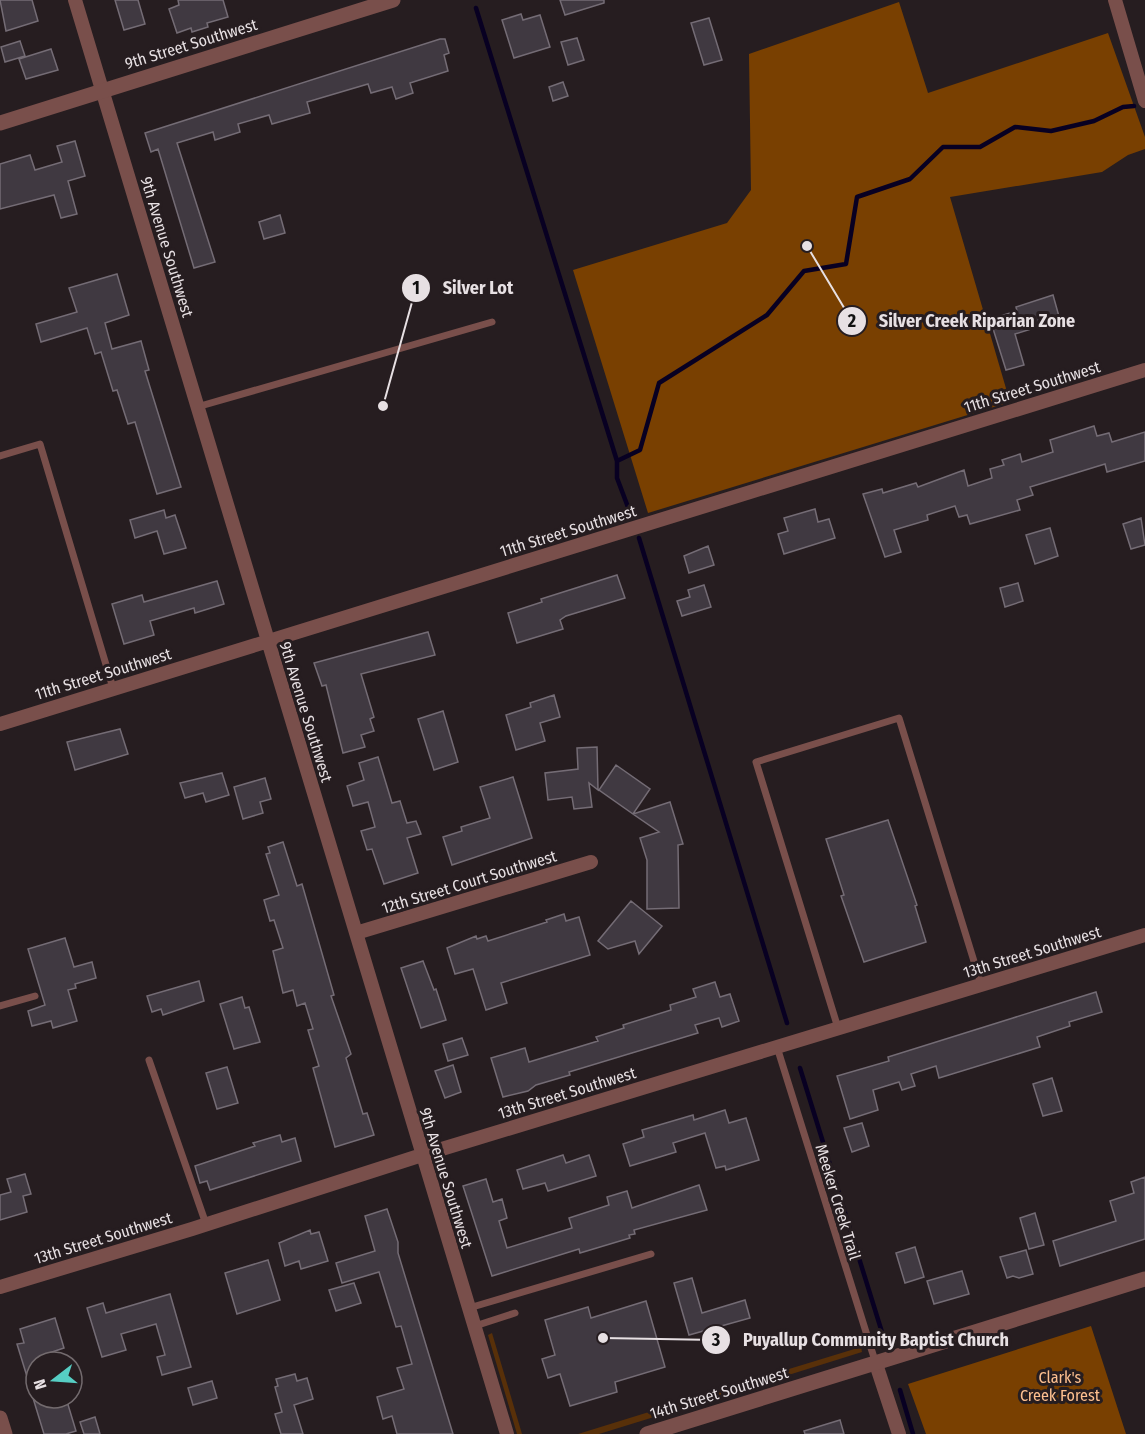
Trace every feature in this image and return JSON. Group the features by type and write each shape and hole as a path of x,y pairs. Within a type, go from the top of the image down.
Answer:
{"street":[{"name":"9th Avenue Southwest","path":"75,0 507,1434"},
{"name":"9th Street Southwest","path":"0,123 393,0"},
{"path":"1115,0 1145,101"},
{"name":"11th Street Southwest","path":"0,724 1145,370"},
{"name":"12th Street Court Southwest","path":"356,933 591,862"},
{"name":"13th Street Southwest","path":"0,1287 422,1155 1145,935"},
{"name":"14th Street Southwest","path":"647,1434 1145,1279"},
{"path":"876,1364 899,1434"},
{"path":"0,1418 5,1434"}],"lane":[{"path":"197,407 492,322"},
{"path":"0,456 40,444 113,688"},
{"path":"838,1028 756,762 899,718 981,984"},
{"path":"0,1006 36,996"},
{"name":"Meeker Creek Trail","path":"777,1047 876,1364"},
{"path":"149,1060 206,1224"},
{"path":"469,1308 651,1254"},
{"path":"474,1326 515,1313"}],"shaded area":[{"path":"492,1333 522,1434 517,1434 488,1335"},
{"path":"861,1347 862,1352 712,1399 710,1393"},
{"path":"678,1403 680,1409 599,1434 578,1434"}],"green space":[{"path":"899,2 928,93 1108,33 1145,137 1145,149 1128,155 1102,172 950,197 1010,402 648,513 573,270 727,223 751,190 749,54"},
{"name":"Clark's Creek Forest","path":"1091,1326 1126,1434 926,1434 908,1384"}],"building":[{"path":"0,0 32,0 38,21 6,31"},
{"path":"115,0 138,0 145,24 124,30"},
{"path":"178,0 223,0 228,17 207,23 208,27 192,32 191,28 177,33 169,9 179,5"},
{"path":"560,0 604,0 604,3 565,15"},
{"path":"521,14 523,20 540,15 550,47 514,58 502,20"},
{"path":"709,18 722,60 704,65 691,23"},
{"path":"577,38 584,60 568,65 561,42"},
{"path":"445,39 449,53 444,55 448,71 410,83 413,93 396,99 392,87 371,93 368,84 307,102 310,113 272,124 269,115 238,124 240,132 215,140 213,132 177,143 215,262 194,268 158,149 151,152 145,133"},
{"path":"20,41 25,56 5,62 1,47"},
{"path":"51,49 58,70 26,79 19,59"},
{"path":"563,82 568,96 553,101 549,87"},
{"path":"75,141 85,176 68,181 77,214 61,218 54,195 0,209 0,164 30,155 35,170 62,162 57,146"},
{"path":"280,215 285,233 264,239 259,222"},
{"path":"117,274 129,315 105,323 112,349 141,341 149,370 145,371 181,487 157,494 135,422 128,424 117,390 113,391 101,352 95,354 87,328 41,342 36,324 77,312 69,288"},
{"path":"1053,295 1060,320 1015,334 1024,365 1006,370 990,319 1017,311 1016,307"},
{"path":"1094,426 1097,436 1109,433 1112,442 1145,432 1145,461 1107,472 1105,464 1030,487 1033,495 1017,500 1020,510 970,524 967,515 959,517 955,506 927,515 928,520 894,530 901,552 885,557 863,494 882,489 883,493 916,483 918,487 964,470 968,486 992,478 990,469 1004,465 1002,460 1020,454 1022,462 1053,452 1050,440"},
{"path":"815,509 818,522 829,519 835,538 784,554 778,534 788,531 784,518"},
{"path":"164,510 166,518 175,515 186,548 164,554 157,531 135,538 130,520"},
{"path":"1141,518 1145,545 1131,549 1123,524"},
{"path":"1050,528 1058,556 1035,564 1026,535"},
{"path":"708,546 714,565 689,573 684,556"},
{"path":"617,575 625,598 566,616 560,620 563,629 517,643 508,613 542,602 541,599"},
{"path":"217,581 224,604 195,613 194,608 150,621 154,635 124,644 112,604 142,595 144,602"},
{"path":"1018,583 1023,601 1005,607 1000,588"},
{"path":"704,585 711,607 682,616 677,601 690,597 688,590"},
{"path":"428,632 435,655 361,674 374,717 370,719 374,731 361,735 365,747 343,753 326,685 322,686 314,663"},
{"path":"554,695 560,717 540,723 545,741 516,750 506,715 531,707 530,703"},
{"path":"443,711 458,762 434,770 418,719"},
{"path":"120,729 128,754 75,770 67,742"},
{"path":"597,747 598,790 589,783 592,807 574,809 572,797 548,800 545,773 578,769 577,748"},
{"path":"378,757 392,803 400,801 407,823 416,821 421,834 407,838 418,873 384,884 372,849 367,850 361,831 375,827 368,802 353,806 347,786 364,780 359,763"},
{"path":"616,765 650,789 633,814 599,790"},
{"path":"222,773 229,795 206,802 203,793 185,798 180,783"},
{"path":"513,777 532,838 452,865 443,837 462,831 461,827 490,818 480,787"},
{"path":"265,778 271,799 260,802 263,813 243,819 234,787"},
{"path":"670,802 683,844 678,845 679,908 647,909 647,860 640,838 659,832 633,814"},
{"path":"888,820 917,905 915,906 926,942 864,962 841,896 844,895 826,839"},
{"path":"283,842 297,886 302,884 334,995 331,996 351,1054 346,1058 363,1114 367,1113 374,1135 335,1147 313,1068 319,1066 308,1030 313,1029 305,1003 297,1006 293,990 283,993 273,951 283,948 274,920 270,921 264,900 279,895 266,854 270,853 268,847"},
{"path":"631,901 662,926 639,954 635,941 608,949 598,941"},
{"path":"564,914 566,921 579,917 590,955 501,983 507,1003 486,1010 473,969 455,974 447,948 476,936 477,939 486,936 488,941 547,922 546,920"},
{"path":"65,938 74,967 92,962 96,978 75,984 76,988 68,990 77,1021 53,1028 51,1021 32,1026 28,1011 45,1005 28,949"},
{"path":"423,961 434,990 436,989 446,1020 421,1028 401,968"},
{"path":"199,981 204,1001 163,1015 161,1009 152,1012 147,996"},
{"path":"715,982 720,997 730,994 739,1021 722,1027 719,1018 695,1025 698,1033 569,1072 570,1075 536,1085 528,1091 503,1097 491,1058 525,1048 529,1062 598,1041 596,1037 624,1028 623,1025 671,1010 670,1005 696,997 693,989"},
{"path":"1096,992 1102,1012 1069,1022 1070,1026 1037,1037 1040,1047 939,1078 936,1066 911,1074 915,1086 902,1090 899,1082 873,1090 878,1110 850,1119 837,1076 889,1061 888,1057"},
{"path":"242,997 245,1008 249,1007 260,1042 234,1049 220,1004"},
{"path":"462,1038 468,1055 448,1061 443,1044"},
{"path":"453,1065 461,1092 445,1098 435,1071"},
{"path":"227,1067 238,1103 217,1109 206,1073"},
{"path":"1052,1078 1062,1111 1043,1116 1033,1084"},
{"path":"725,1110 729,1123 746,1118 759,1160 726,1170 725,1166 716,1168 705,1133 673,1143 676,1152 630,1166 623,1144 644,1137 642,1130 693,1115 694,1120"},
{"path":"862,1123 869,1146 852,1152 844,1128"},
{"path":"280,1135 282,1142 295,1138 301,1161 210,1190 207,1181 200,1183 195,1166"},
{"path":"563,1155 566,1163 589,1155 596,1176 548,1191 545,1183 523,1189 517,1170"},
{"path":"25,1174 31,1194 23,1196 27,1212 0,1220 0,1195 11,1192 7,1179"},
{"path":"1145,1177 1145,1239 1060,1266 1053,1241 1116,1221 1110,1201 1134,1193 1131,1182"},
{"path":"486,1179 493,1202 502,1199 507,1218 499,1221 507,1248 572,1228 569,1218 609,1205 607,1197 627,1191 632,1208 699,1185 707,1210 634,1230 635,1234 629,1235 630,1238 580,1253 579,1249 492,1276 463,1186"},
{"path":"387,1209 398,1242 398,1253 453,1434 397,1434 392,1416 383,1419 377,1397 404,1389 397,1368 412,1364 401,1326 396,1327 379,1272 342,1283 336,1263 375,1251 365,1216"},
{"path":"1035,1213 1044,1245 1029,1249 1020,1218"},
{"path":"310,1230 311,1234 319,1232 328,1261 301,1269 299,1261 285,1266 279,1243"},
{"path":"915,1247 924,1277 905,1283 896,1253"},
{"path":"1026,1250 1033,1274 1019,1278 1013,1276 1007,1278 1000,1257"},
{"path":"268,1260 280,1300 237,1314 225,1273"},
{"path":"962,1271 969,1294 934,1304 927,1281"},
{"path":"692,1278 702,1313 745,1300 750,1318 689,1335 674,1283"},
{"path":"354,1283 361,1303 336,1311 329,1290"},
{"path":"170,1294 191,1367 162,1375 157,1357 165,1355 156,1324 121,1334 126,1350 102,1357 87,1308 103,1303 106,1313"},
{"path":"646,1301 665,1367 615,1382 617,1392 570,1406 560,1374 548,1378 542,1359 555,1355 545,1320 588,1307 591,1318"},
{"path":"55,1318 64,1348 24,1350 24,1367 17,1344 24,1343 20,1329"},
{"path":"295,1374 297,1381 307,1378 313,1399 294,1405 303,1434 281,1434 275,1414 282,1412 275,1387 278,1386 276,1379"},
{"path":"212,1381 217,1398 193,1405 188,1388"},
{"path":"37,1410 70,1410 76,1431 66,1434 44,1434"},
{"path":"95,1417 100,1434 84,1434 80,1422"},
{"path":"840,1420 844,1434 805,1434 804,1431"}],"waterway":[{"path":"476,8 617,461"},
{"path":"631,515 617,478 617,461 640,450 659,383 767,315 804,271 846,264 857,197 910,179 943,147 980,147 1015,127 1051,131 1094,121 1123,107 1134,106"},
{"path":"639,538 787,1023"},
{"path":"800,1068 885,1342"},
{"path":"900,1390 913,1434"}],"place":[{"name":"Silver Creek Riparian Zone","path":"807,246"},
{"name":"Silver Lot","path":"383,406"},
{"name":"Puyallup Community Baptist Church","path":"603,1338"}]}
